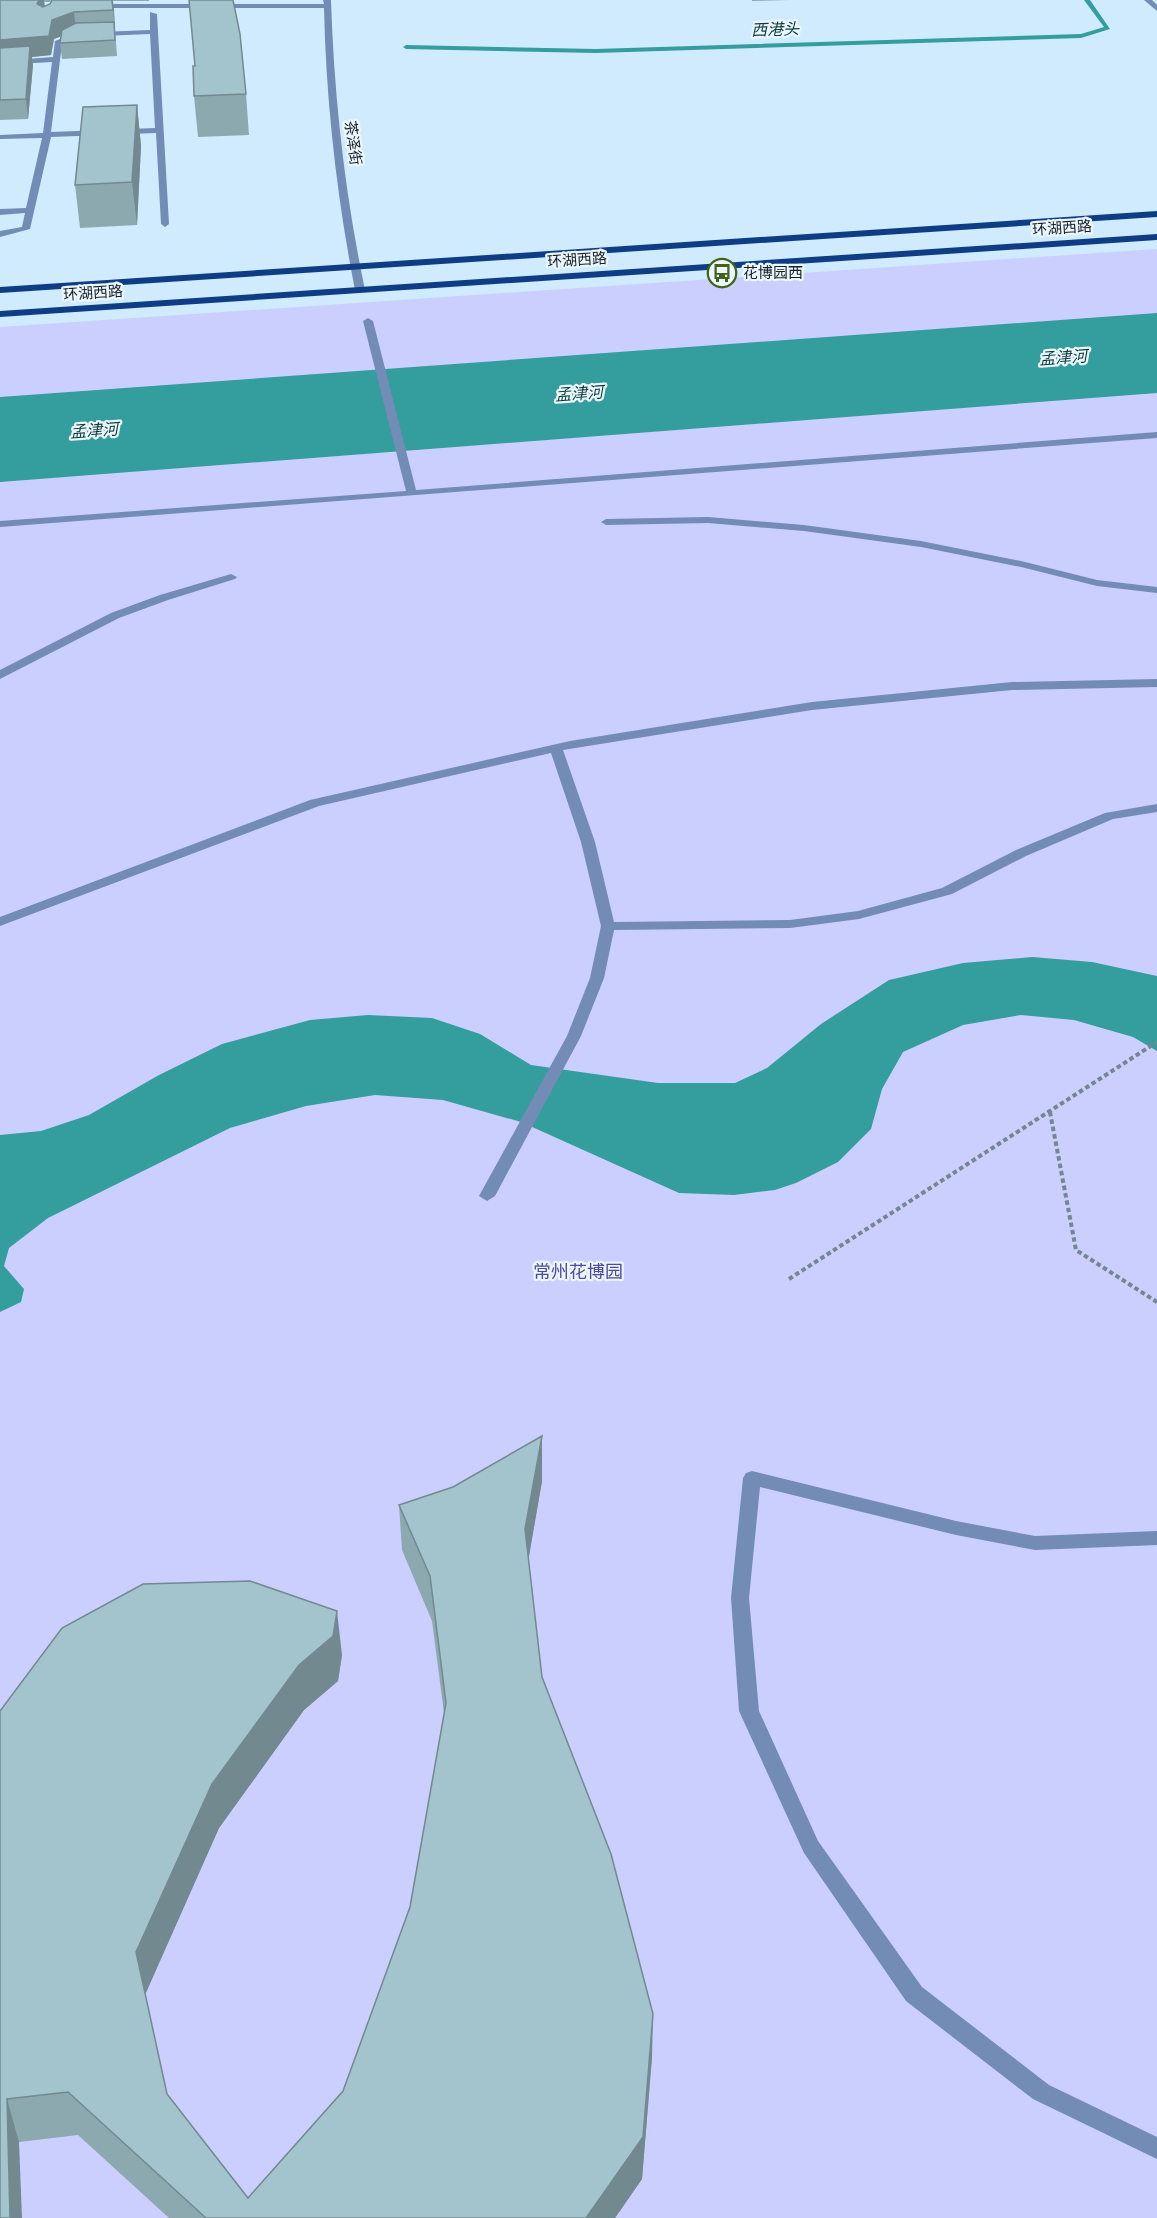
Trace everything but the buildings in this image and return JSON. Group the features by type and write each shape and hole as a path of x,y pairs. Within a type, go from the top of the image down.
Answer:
{"main road":[{"name":"环湖西路","path":"0,290 1157,214"},
{"name":"环湖西路","path":"0,314 1157,237"}],"street":[{"path":"1148,0 1157,9"},
{"path":"89,6 137,3 327,3"},
{"name":"茶泽街","path":"327,3 329,73 360,290"},
{"path":"153,14 165,224"},
{"path":"0,234 26,229 47,135 58,43 75,35 154,32"},
{"path":"0,63 56,58"},
{"path":"0,137 160,130"},
{"path":"0,212 30,210"},
{"path":"368,321 412,494"},
{"path":"0,524 1157,435"},
{"path":"606,522 708,520 804,528 921,544 1021,564 1097,583 1157,590"},
{"path":"0,675 99,623 163,597 231,577"},
{"path":"0,922 315,803 556,748 812,706 1012,686 1157,683"},
{"path":"488,1196 574,1036 597,978 608,926 588,842 556,748"},
{"path":"608,926 790,924 859,915 948,891 1021,853 1110,816 1157,808"},
{"path":"1157,1538 1035,1543 956,1528 752,1478 740,1598 749,1711 811,1847 914,1994 1041,2092 1157,2148"}],"path":[{"path":"789,1279 1157,1042"},
{"path":"1050,1112 1076,1250 1157,1302"}],"green space":[{"name":"常州花博园","path":"1157,249 1157,2218 0,2218 0,327"}],"water":[{"name":"孟津河","path":"1157,313 1157,393 0,482 0,397"},
{"path":"1032,957 1092,962 1157,976 1157,1051 1133,1037 1074,1020 1021,1015 963,1025 903,1052 882,1089 871,1129 838,1162 796,1183 775,1190 734,1195 679,1193 521,1122 443,1100 375,1095 306,1106 230,1128 48,1218 9,1248 4,1266 24,1289 21,1302 0,1312 0,1135 41,1131 89,1115 159,1075 222,1044 310,1020 368,1015 432,1018 480,1034 531,1065 658,1083 735,1083 767,1068 821,1024 889,980 963,963"}],"waterway":[{"name":"西港头","path":"406,47 596,51 1081,36 1108,28 1087,0"}],"place":[{"name":"花博园西","path":"722,273"}]}
